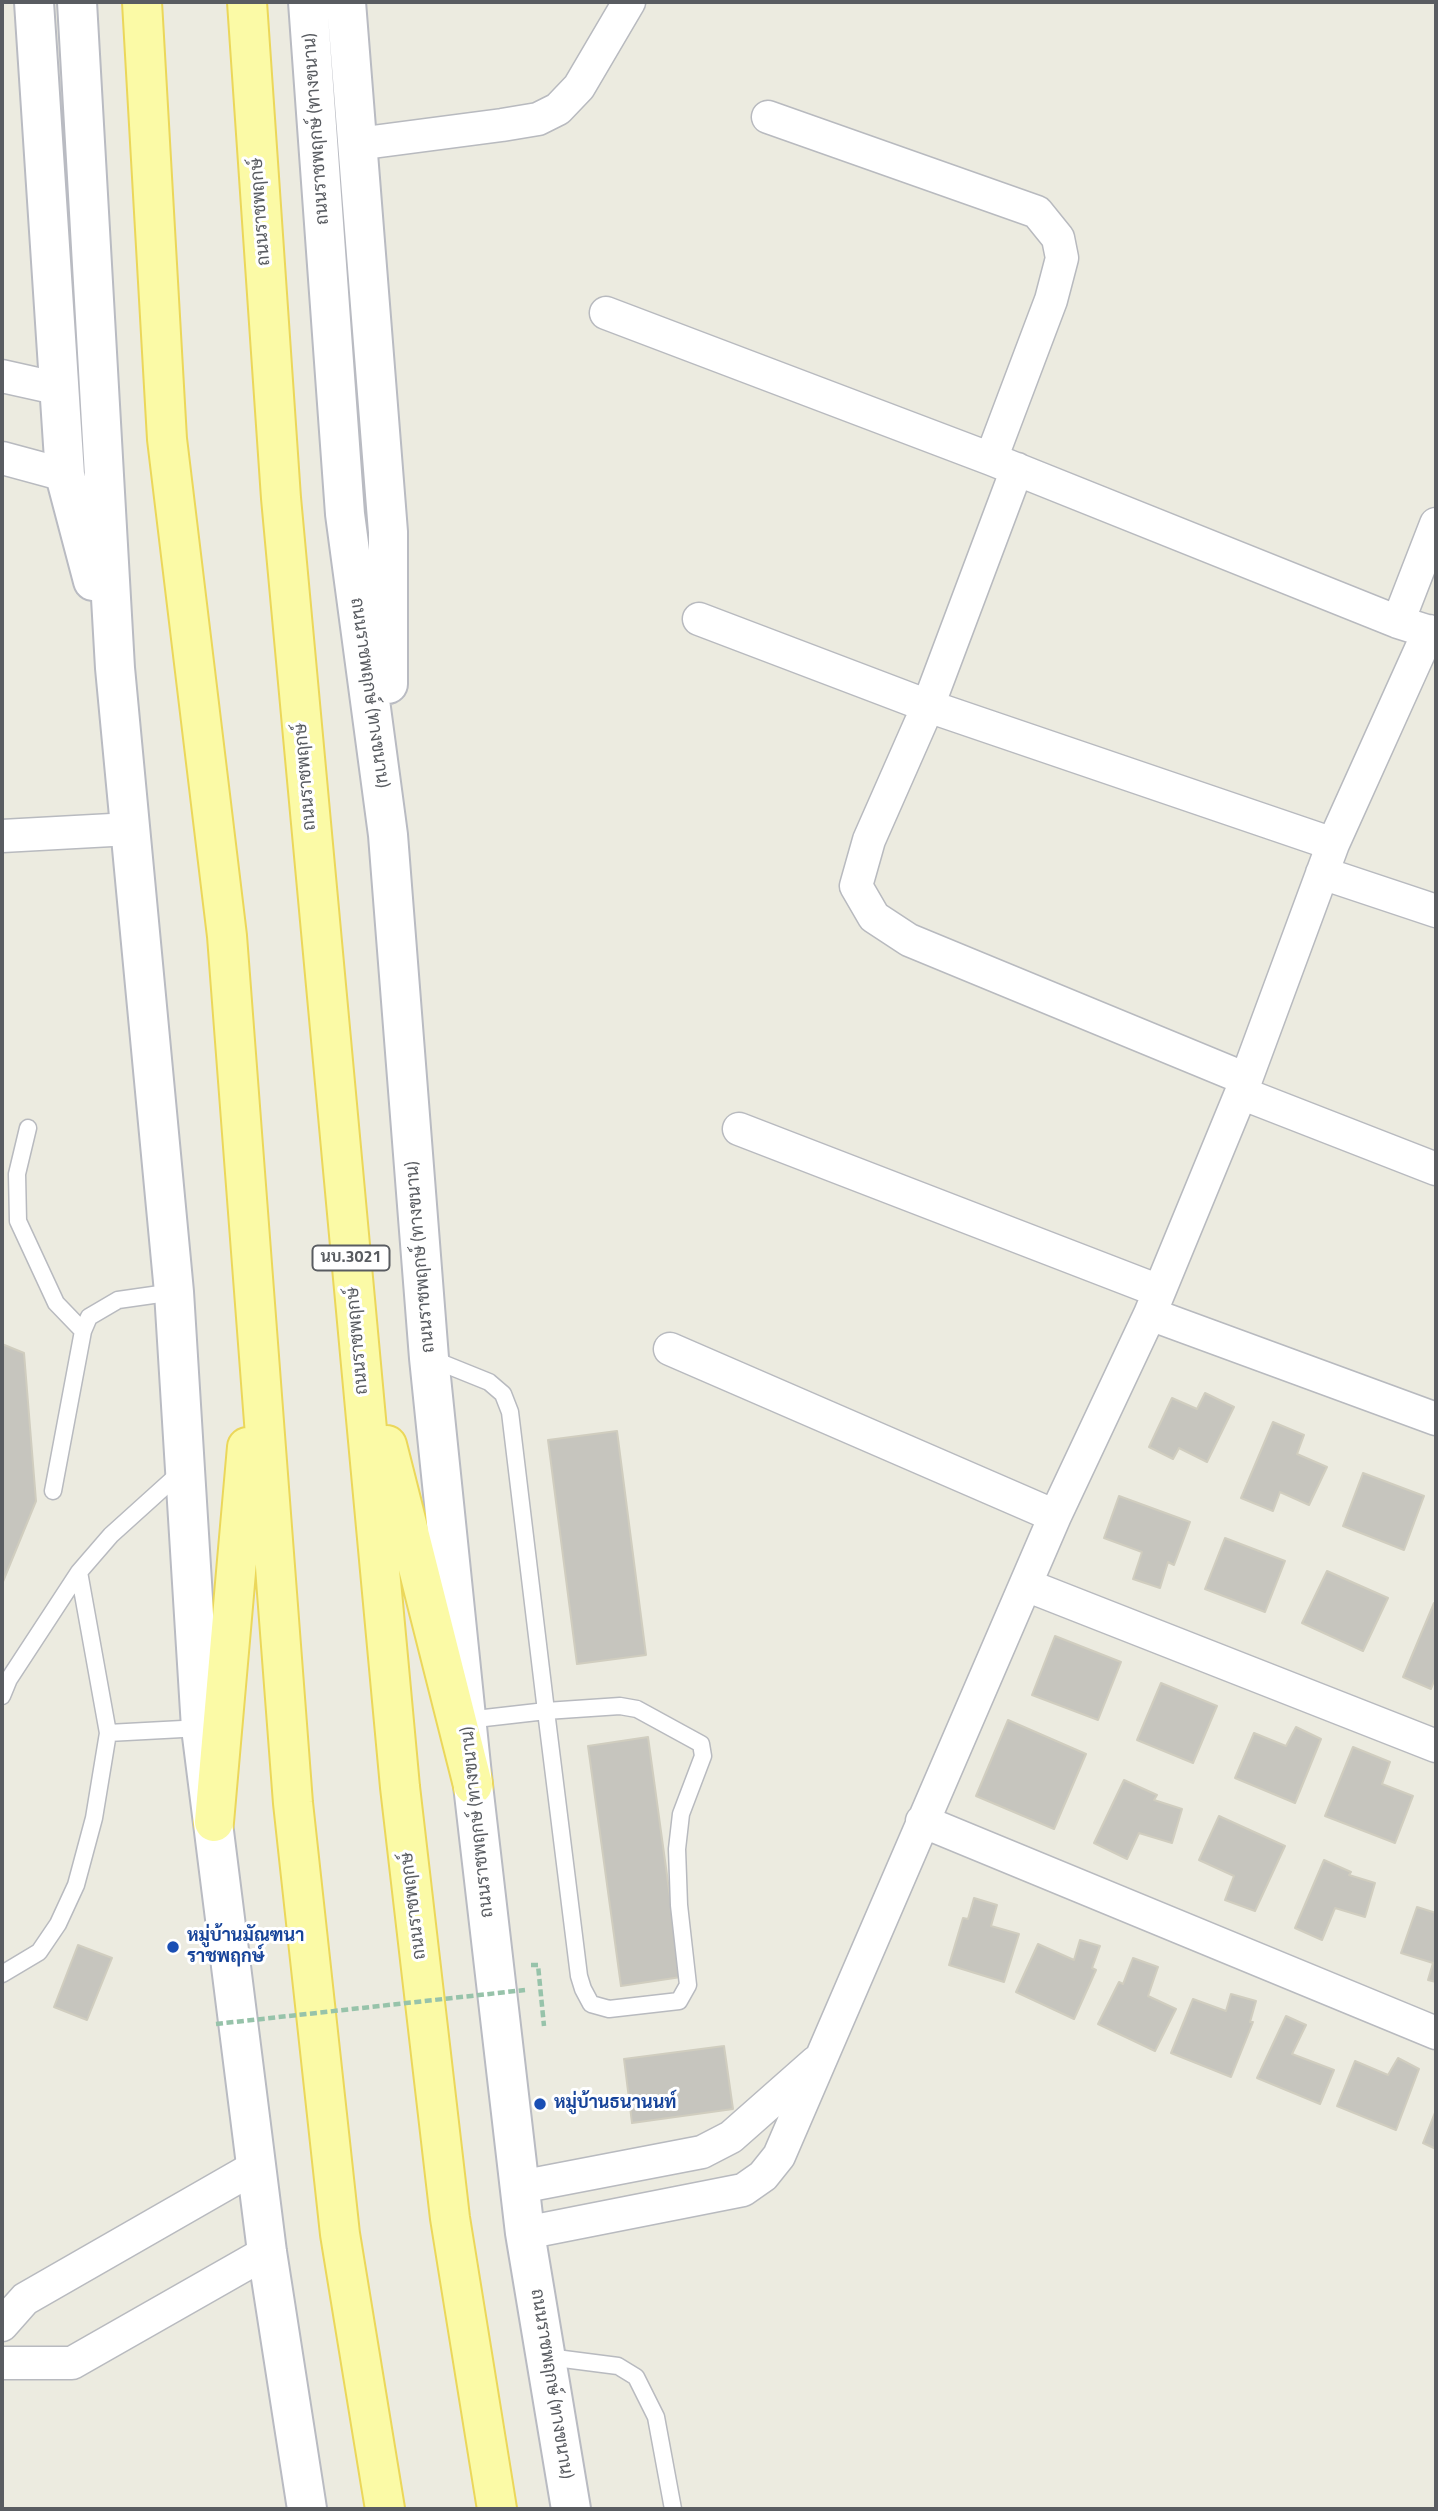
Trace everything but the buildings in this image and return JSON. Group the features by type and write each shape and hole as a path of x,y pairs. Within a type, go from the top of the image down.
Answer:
{"main road":[{"path":"34,2 65,475 115,668"},
{"path":"77,2 115,668 174,1293 201,1728 267,2252 307,2509"},
{"path":"142,2 167,439 227,936 293,1803 338,2220 385,2509"},
{"name":"ถนนราชพฤกษ์","path":"247,2 281,498 400,1787 450,2218 497,2509"},
{"name":"ถนนราชพฤกษ์ (ทางขนาน)","path":"308,2 345,514 388,835 429,1358 473,1785 525,2232 548,2357 571,2509"},
{"path":"346,2 388,532 388,835"},
{"path":"357,1327 473,1785"},
{"path":"214,1822 257,1336"}],"street":[{"path":"357,144 538,119 558,109 579,87 629,2"},
{"path":"768,117 1037,212 1058,238 1062,258 1004,464 928,706 869,840 856,886 874,917 909,940 1436,1169"},
{"path":"525,2232 743,2190 764,2176 779,2155 1055,1516 1155,1303 1243,1086 1328,859 1432,633 1398,622 1004,464 606,313"},
{"path":"2,376 61,390"},
{"path":"2,458 65,475"},
{"path":"1398,622 1436,524"},
{"path":"699,619 1328,859 1436,911"},
{"path":"2,836 130,829"},
{"path":"739,1129 1436,1419"},
{"path":"670,1349 1055,1516"},
{"path":"1026,1585 1436,1746"},
{"path":"922,1821 1436,2033"},
{"path":"520,2188 702,2152 731,2137 820,2059"},
{"path":"2,2325 25,2299 257,2166"},
{"path":"2,2363 72,2363 267,2252"}],"lane":[{"path":"28,1128 17,1174 18,1221 56,1303 83,1331"},
{"path":"53,1491 83,1331 89,1317 118,1300 174,1293"},
{"path":"429,1358 489,1382 503,1394 510,1412 545,1711 579,1976 583,1989 591,2004 609,2009 679,2001 688,1985 679,1905 677,1849 681,1814 703,1756 701,1744 637,1709 620,1706 545,1711 467,1720"},
{"path":"2,1696 9,1679 79,1572 111,1535 184,1469"},
{"path":"2,1974 39,1952 58,1924 71,1895 94,1818 108,1733 79,1572"},
{"path":"108,1733 201,1728"},
{"path":"548,2357 618,2366 636,2377 656,2417 673,2509"}],"path":[{"path":"216,2024 525,1990"}],"place":[{"name":"หมู่บ้านมัณฑนา ราชพฤกษ์","path":"173,1947"},
{"name":"หมู่บ้านธนานนท์","path":"540,2104"}]}
